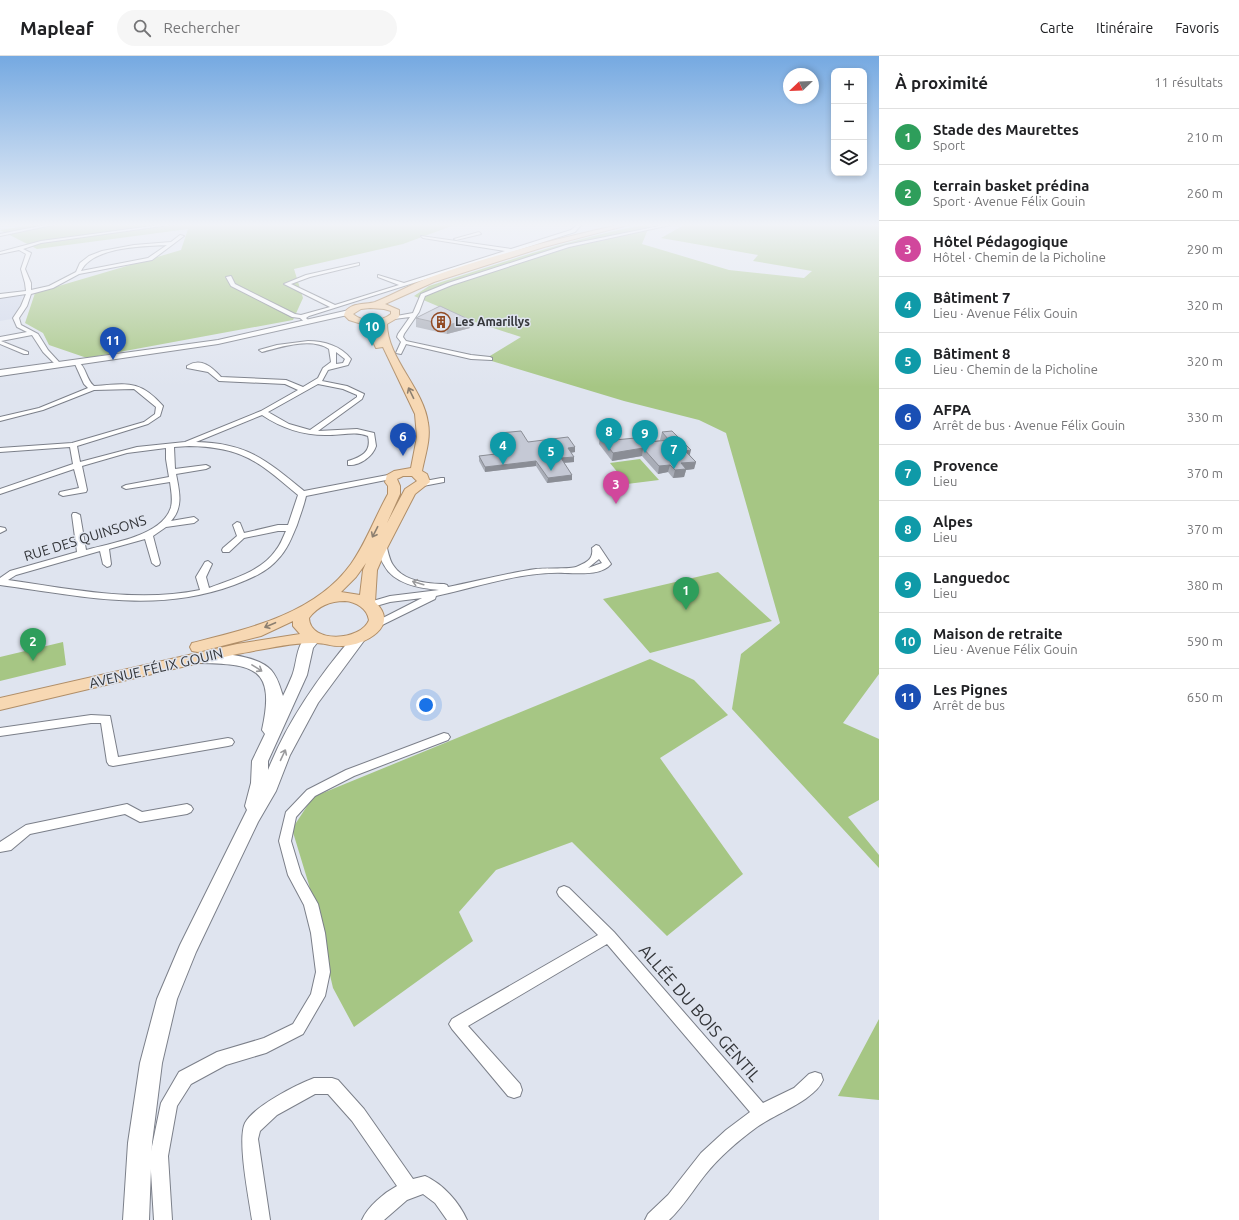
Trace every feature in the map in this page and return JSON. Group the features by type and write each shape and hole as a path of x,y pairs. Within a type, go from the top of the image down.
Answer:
{"main road":[{"path":"351,315 359,307 375,305 416,285 434,278"},
{"path":"368,604 370,570 410,492 420,480 424,426 421,414 385,341 382,323 392,315 394,304 404,297 444,278"},
{"path":"375,305 392,315"},
{"path":"0,374 51,365 179,350 218,342 304,320 351,315 368,322 392,315"},
{"name":"AVENUE FÉLIX GOUIN","path":"0,693 255,632 306,610 339,586 358,564 394,494 395,479 409,460 415,432 411,417 368,322"},
{"path":"395,479 406,489 420,480"},
{"path":"321,600 348,597 368,604 375,611 376,618 374,626"},
{"path":"251,819 259,783 260,761 300,675 306,647 314,638 306,632 302,626 302,618 306,610"},
{"name":"AVENUE FÉLIX GOUIN","path":"0,704 192,658 275,642 314,638 322,641 339,643 359,638 374,626"},
{"path":"136,1220 140,1143 151,1063 167,999 187,951 251,819 268,791 282,755 311,701 334,666 359,638"},
{"path":"192,658 245,661 268,675 275,696 269,740"}],"street":[{"path":"28,278 29,281 26,305 16,318 19,326 36,334 51,365"},
{"path":"0,296 51,287 69,278"},
{"path":"230,278 233,285 304,320 335,307 425,278"},
{"path":"304,278 287,284 335,307"},
{"path":"386,278 404,285"},
{"path":"468,278 450,284 423,296 419,310 414,315 400,337 404,342 471,357 490,359"},
{"path":"392,315 414,315"},
{"path":"0,339 33,333"},
{"path":"0,342 26,353"},
{"path":"262,350 285,344 307,342 331,347 343,353 348,359 346,364 324,369"},
{"path":"399,353 404,342"},
{"path":"184,444 262,412 316,382 320,379 324,369 334,363 331,347"},
{"path":"78,363 90,386"},
{"path":"211,370 219,379 286,382 303,390"},
{"path":"310,433 360,398 361,394 354,389 316,382"},
{"path":"0,419 41,409 90,386 136,387 160,406 158,415 146,423 73,445 0,450"},
{"path":"262,412 283,425 310,433 363,431 371,435 374,442 372,451 366,458 351,463"},
{"path":"0,492 37,481 78,465 136,449 184,444 217,445 233,448 250,454 302,494 377,480 395,479"},
{"path":"63,494 83,490 73,445"},
{"name":"RUE DES QUINSONS","path":"0,582 13,573 148,535 163,526 175,514 176,501 169,454 170,445"},
{"path":"126,487 206,467"},
{"path":"0,582 102,597 143,600 165,599 205,592 234,582 269,564 281,552 300,504 302,494"},
{"path":"76,515 82,554"},
{"path":"163,526 194,520"},
{"path":"237,525 241,536"},
{"path":"226,550 241,536 278,528 291,528"},
{"path":"148,535 156,563"},
{"path":"382,544 389,566 397,574 417,584 456,587"},
{"path":"104,548 107,564"},
{"path":"205,592 201,577 208,564"},
{"path":"368,604 378,600 426,595 456,587 554,570 576,570"},
{"path":"374,626 435,595 456,587"},
{"path":"0,732 91,719 106,719 113,762 228,742"},
{"path":"163,1220 159,1156 169,1103 185,1078 223,1058 266,1045 298,1029 318,996 323,972 318,933 311,904 295,875 285,841 290,816 311,793 350,773 444,737"},
{"path":"0,847 6,846 26,830 126,809 140,817 187,809"},
{"name":"ALLÉE DU BOIS GENTIL","path":"564,892 609,936 762,1114"},
{"path":"514,1090 456,1024 609,936"},
{"path":"654,1220 680,1196 699,1168 722,1144 762,1114 808,1089 815,1080"},
{"path":"261,1220 250,1139 252,1127 271,1109 314,1086 332,1086 358,1115 410,1188"},
{"path":"371,1220 395,1196 410,1188 425,1185 441,1197 458,1220"}],"shaded area":[{"path":"23,294 20,306 12,319 0,321 0,298"}],"green space":[{"path":"85,278 297,278 303,298 293,320 87,358 49,345 43,333 25,323 35,293"},
{"path":"453,278 879,278 879,674 843,723 879,739 879,800 848,817 879,855 879,868 732,709 741,654 780,623 726,433 699,420 624,401 485,359 521,337 475,322 414,296 429,286"},
{"path":"640,459 659,480 627,484 610,463"},
{"path":"718,572 772,621 650,653 603,599"},
{"path":"63,642 66,665 0,681 0,657"},
{"path":"650,659 694,680 728,715 660,758 743,874 667,936 572,842 496,870 459,912 473,941 354,1027 333,988 309,885 292,829 313,797"},
{"path":"879,1019 879,1100 838,1096"}],"building":[{"path":"440,306 470,320 447,325 416,318"},
{"path":"521,431 528,442 568,437 575,447 568,448 574,457 561,458 572,475 548,478 536,461 485,467 479,456 512,452 500,433"},
{"path":"672,431 691,450 685,451 696,462 681,463 686,469 675,470 670,465 659,466 643,448 613,453 600,436 610,435 615,440 645,437 649,442 669,440 662,432"}],"place":[{"name":"Les Amarillys","path":"441,322"},
{"name":"Maison de retraite","path":"372,346"},
{"name":"Les Pignes","path":"113,360"},
{"name":"Alpes","path":"609,451"},
{"name":"Languedoc","path":"645,453"},
{"name":"AFPA","path":"403,456"},
{"name":"Bâtiment 7","path":"503,465"},
{"name":"Provence","path":"674,469"},
{"name":"Bâtiment 8","path":"551,471"},
{"name":"Hôtel Pédagogique","path":"616,504"},
{"name":"Stade des Maurettes","path":"686,610"},
{"name":"terrain basket prédina","path":"33,661"}]}
